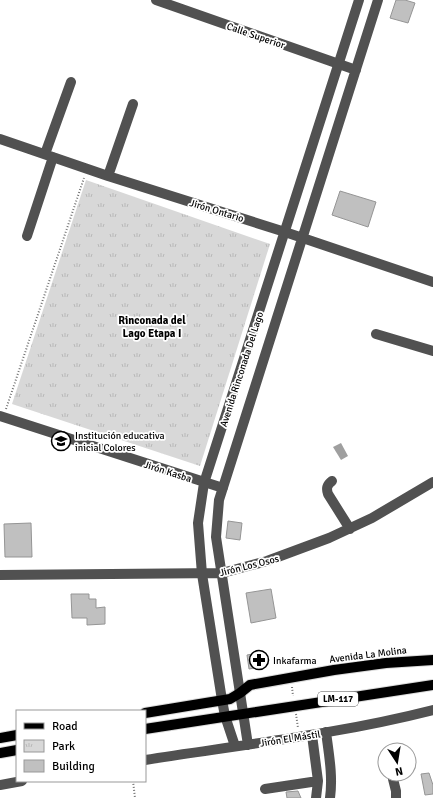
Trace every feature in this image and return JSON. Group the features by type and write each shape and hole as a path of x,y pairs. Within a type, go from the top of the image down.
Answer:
{"main road":[{"name":"Avenida La Molina","path":"146,714 230,699 250,685 334,670 386,663 433,660"},
{"name":"LM-117","path":"146,729 433,685"},
{"path":"0,738 16,735"},
{"path":"0,753 16,750"}],"street":[{"name":"Calle Superior","path":"156,0 356,70"},
{"name":"Avenida Rinconada Del Lago","path":"235,746 225,716 202,574 198,523 204,483 359,0"},
{"name":"Avenida Rinconada Del Lago","path":"248,745 216,537 219,500 378,0"},
{"path":"27,236 71,82"},
{"path":"108,176 133,104"},
{"name":"Jirón Ontario","path":"0,139 108,176 285,232 433,282"},
{"path":"376,334 433,352"},
{"name":"Jirón Kasba","path":"2,417 223,488"},
{"path":"332,481 326,489 350,529"},
{"name":"Jirón Los Osos","path":"0,575 222,573 245,568 287,555 350,529 390,508 433,482"},
{"name":"Jirón El Mástil","path":"146,760 312,735 392,720 433,710"},
{"path":"326,732 332,769 332,787 330,798"},
{"path":"312,735 318,784 316,798"},
{"path":"0,785 16,782"},
{"path":"394,782 396,798"},
{"path":"265,789 318,784 332,787"}],"path":[{"path":"2,417 87,169"},
{"path":"133,782 135,798"}],"green space":[{"path":"86,180 270,244 200,466 12,404"}],"shaded area":[{"path":"341,443 348,456 341,460 333,447"}],"building":[{"path":"396,0 405,0 415,3 408,23 390,18"},
{"path":"340,191 376,202 368,227 332,215"},
{"path":"228,521 242,523 240,540 226,538"},
{"path":"31,523 32,557 5,557 4,524"},
{"path":"271,589 276,618 251,623 246,593"},
{"path":"71,594 89,594 89,599 96,599 96,608 105,607 105,624 87,625 87,618 72,618"},
{"path":"263,652 266,666 249,669 247,655"},
{"path":"429,773 433,785 433,794 425,795 421,774"},
{"path":"298,791 301,798 287,798 286,792"}],"place":[{"name":"Institución educativa inicial Colores","path":"61,441"},
{"name":"Inkafarma","path":"259,660"}],"district":[{"name":"Rinconada del Lago Etapa I","path":"152,326"}]}
